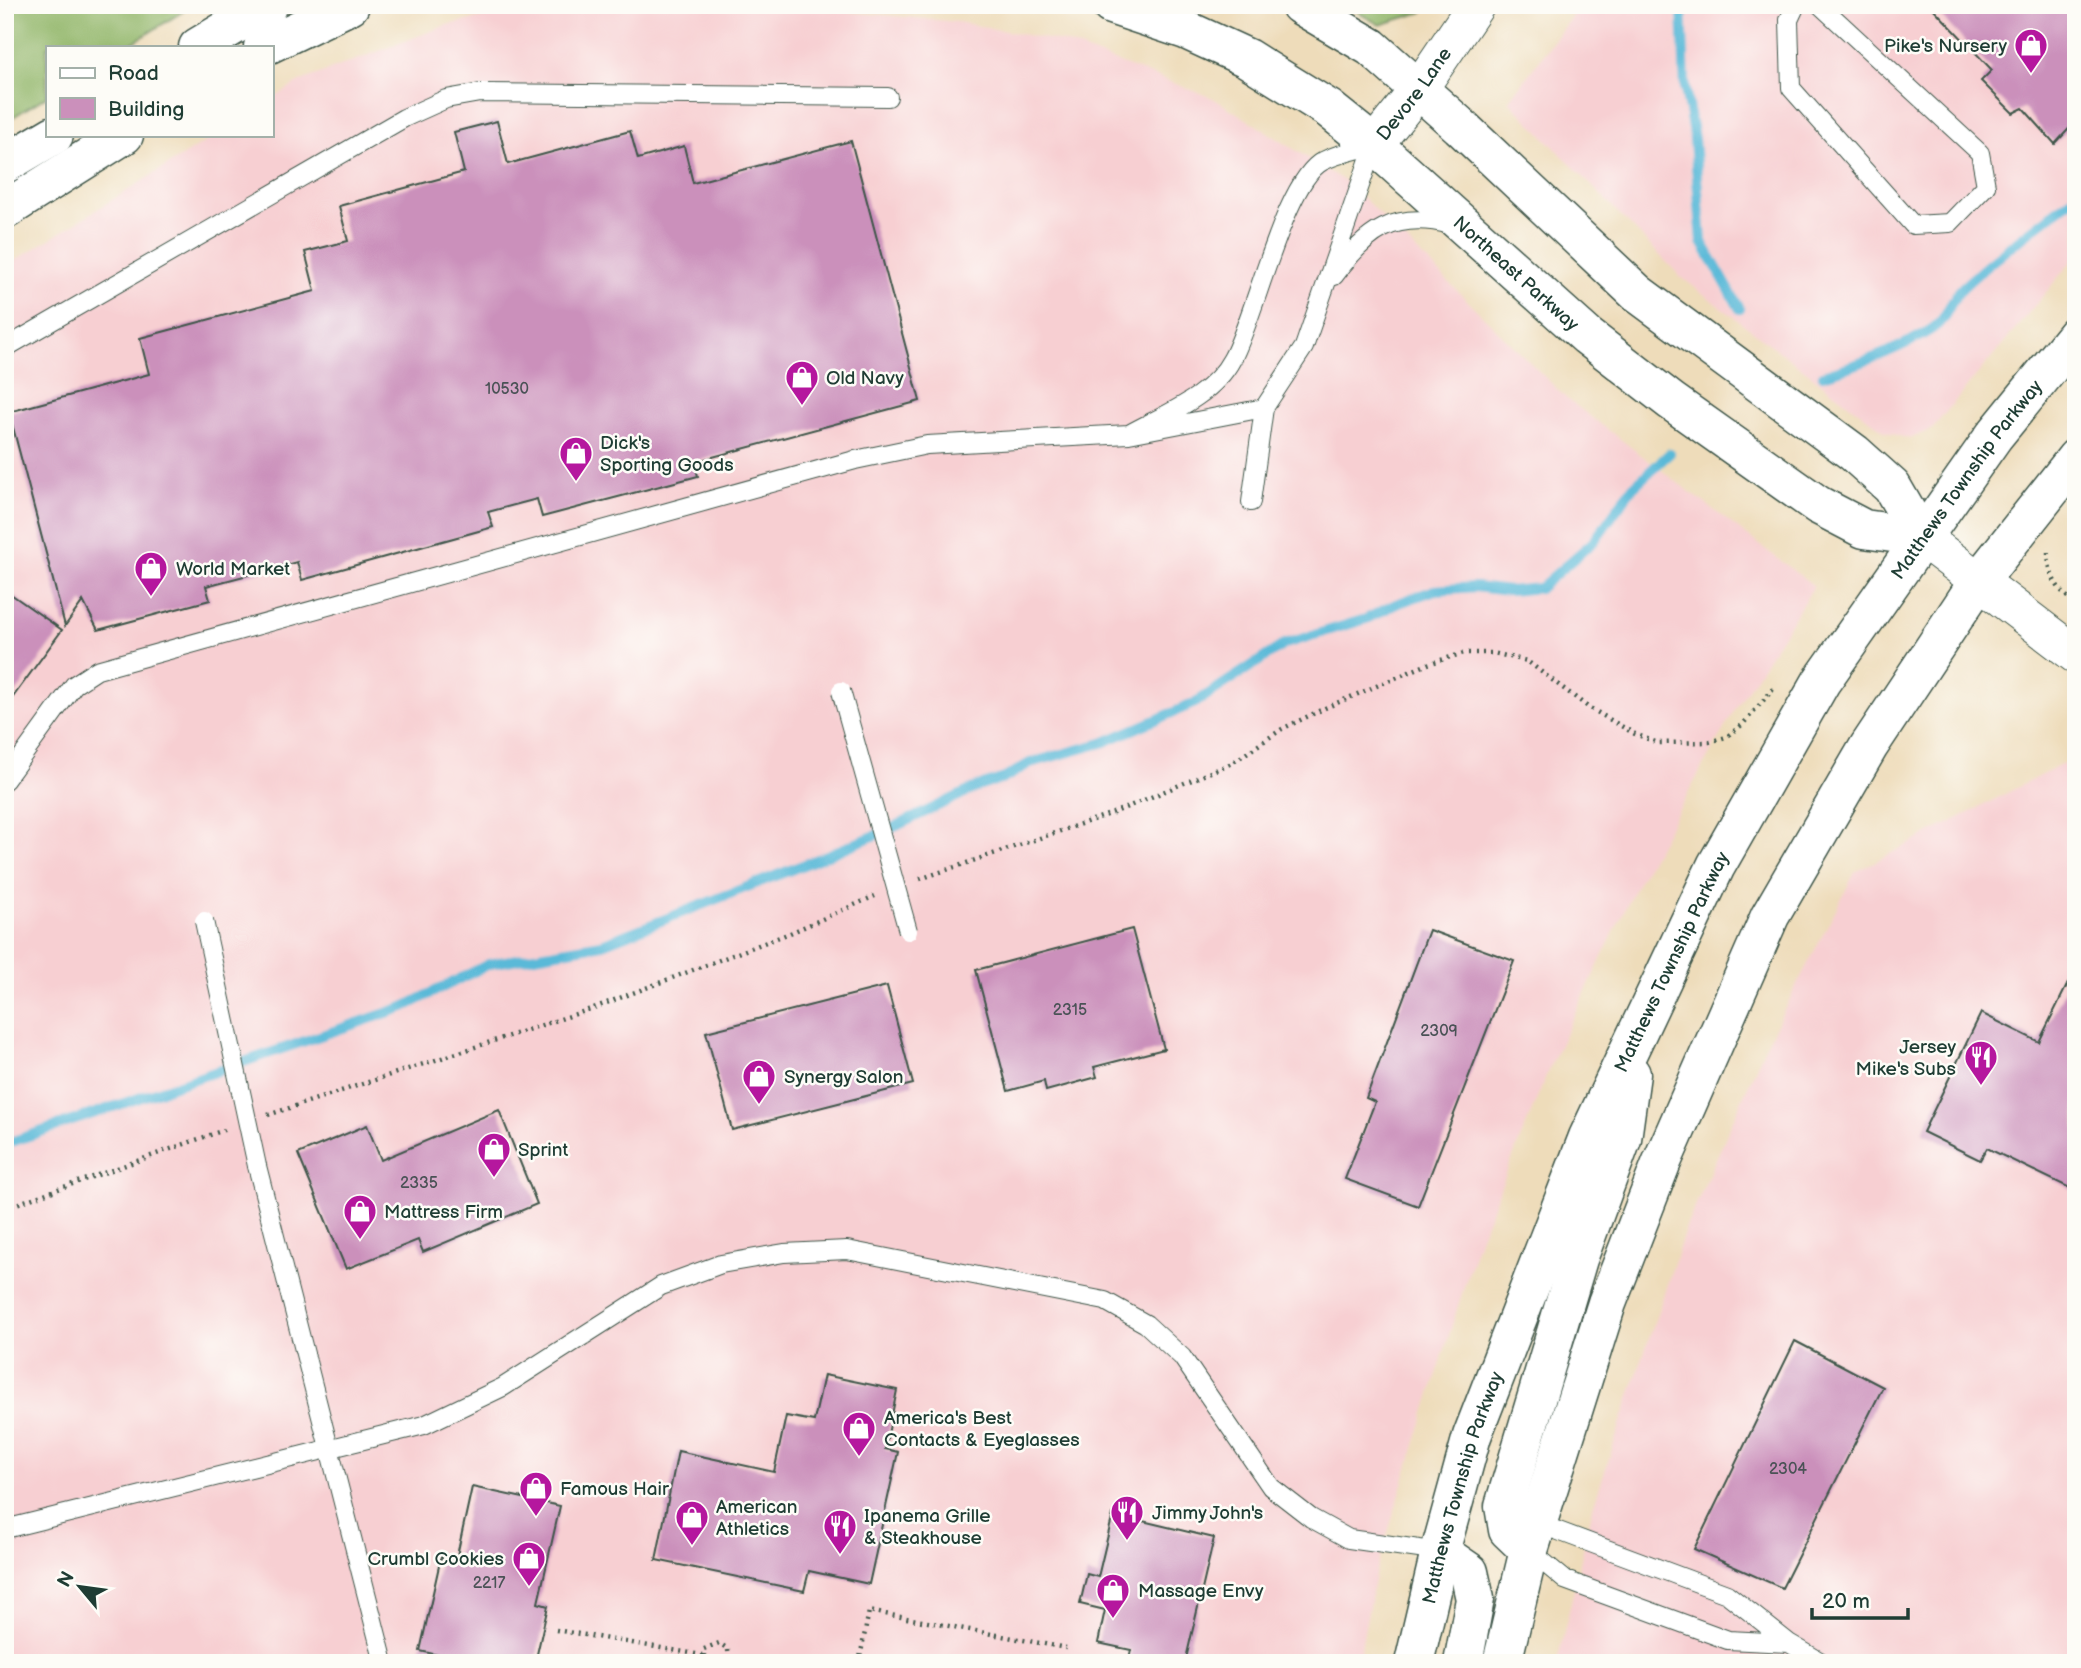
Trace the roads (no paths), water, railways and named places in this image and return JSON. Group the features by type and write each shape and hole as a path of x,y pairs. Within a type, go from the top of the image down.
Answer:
{"main road":[{"path":"200,46 268,5"},
{"path":"265,46 349,5"},
{"name":"Northeast Parkway","path":"1111,5 1186,30 1247,58 1329,109 1374,145 1463,227 1598,344 1671,401 1818,505 1864,529 1921,537"},
{"path":"1300,5 1371,47 1637,293 1854,453 1892,487 1921,537"},
{"path":"5,164 52,136"},
{"path":"5,210 122,136"},
{"name":"Matthews Township Parkway","path":"1414,1663 1440,1552 1472,1436 1588,1137 1716,866 1821,682 1994,436 2076,335"},
{"path":"1502,1663 1533,1536 1607,1303 1661,1164 1770,916 1870,746 1978,582 2076,458"},
{"path":"1533,1536 1508,1530 1504,1506 1578,1259 1622,1139 1635,1037"},
{"path":"1440,1552 1469,1572 1475,1599 1463,1663"}],"street":[{"name":"Devore Lane","path":"1374,145 1419,89 1476,5"},
{"path":"1921,537 2076,655"}],"lane":[{"path":"1796,5 1789,20 1791,88 1913,225 1950,223 1986,186 1980,153 1820,5"},
{"path":"5,348 404,118 446,99 480,93 888,97"},
{"path":"1251,502 1264,408 1304,347 1374,145"},
{"path":"1129,434 1193,399 1232,360 1298,188 1321,162 1374,145"},
{"path":"1324,290 1355,248 1373,232 1405,220 1430,219 1463,227"},
{"path":"5,780 74,685 97,670 855,460 927,445 1129,434 1264,408"},
{"path":"841,691 908,931"},
{"path":"204,921 257,1166 384,1663"},
{"path":"5,1529 424,1425 503,1387 661,1286 721,1264 784,1253 848,1250 1105,1301 1146,1324 1182,1357 1272,1487 1311,1518 1349,1539 1440,1552"},
{"path":"1533,1536 1566,1580 1728,1640 1789,1643"},
{"path":"1533,1536 1727,1594 1789,1643 1823,1663"}],"waterway":[{"path":"1682,5 1685,88 1694,139 1702,242 1740,309"},
{"path":"1823,375 1879,356 1932,329 1942,320 1963,287 2076,196"},
{"path":"5,1144 404,1007 489,964 602,944 888,830 977,787 1005,778 1030,763 1102,743 1195,703 1285,644 1366,619 1396,604 1435,590 1475,587 1509,591 1540,588 1594,541 1633,487 1670,453"}],"place":[{"name":"Pike's Nursery","path":"2031,75"},
{"name":"Old Navy","path":"802,407"},
{"name":"Dick's Sporting Goods","path":"576,483"},
{"name":"World Market","path":"151,598"},
{"name":"Jersey Mike's Subs","path":"1981,1087"},
{"name":"Synergy Salon","path":"759,1106"},
{"name":"Sprint","path":"494,1179"},
{"name":"Mattress Firm","path":"360,1241"},
{"name":"America's Best Contacts & Eyeglasses","path":"859,1458"},
{"name":"Famous Hair","path":"536,1518"},
{"name":"Jimmy John's","path":"1127,1542"},
{"name":"American Athletics","path":"692,1547"},
{"name":"Ipanema Grille & Steakhouse","path":"840,1556"},
{"name":"Crumbl Cookies","path":"529,1588"},
{"name":"Massage Envy","path":"1113,1620"}]}
